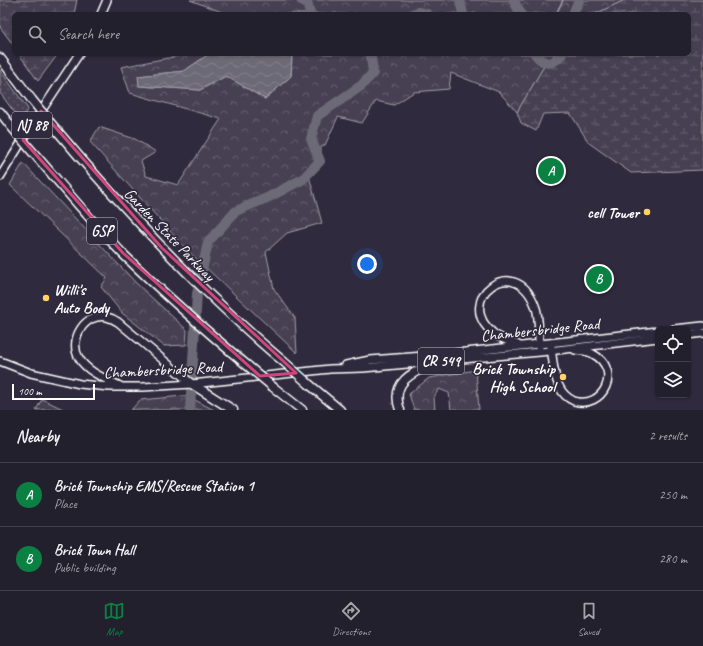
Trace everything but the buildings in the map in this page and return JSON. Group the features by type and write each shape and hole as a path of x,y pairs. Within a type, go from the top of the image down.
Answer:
{"highway":[{"name":"Garden State Parkway","path":"0,58 48,120 117,199 182,268 266,347 340,410"},
{"name":"GSP","path":"0,112 88,216 123,253 180,308 302,410"},
{"path":"400,410 396,393 402,383 412,374 438,361"},
{"path":"197,385 232,410"}],"main road":[{"path":"102,12 107,0"},
{"name":"NJ 88","path":"0,177 78,56"},
{"path":"518,345 494,333 485,323 480,311 482,297 485,292 491,285 500,281 511,281 522,287 530,296 536,308 540,352"},
{"path":"120,386 100,376 85,366 75,351 77,335 84,324 91,319 100,316 108,317 118,322 179,373 197,385"},
{"path":"691,327 703,326"},
{"name":"Chambersbridge Road","path":"330,369 370,360 438,355 518,345 655,331"},
{"path":"691,335 703,333"},
{"name":"Chambersbridge Road","path":"0,361 31,373 57,380 108,387 143,387 197,385 330,369 363,368 540,352 655,338"},
{"path":"551,342 554,375 559,388 568,398 577,402 589,403 601,396 608,384 609,378 606,366 594,354 567,349"}],"highlighted area":[{"path":"41,111 162,248 296,373 260,376 123,253 23,140"}],"green space":[{"path":"0,0 77,0 74,12 12,12 12,43 0,27"},
{"path":"190,0 625,0 599,12 222,12"},
{"path":"625,0 703,0 703,170 631,173 589,143 570,113 543,114 536,131 521,123 517,112 543,68 553,56 691,56 691,12 599,12"},
{"path":"20,56 57,56 38,81"},
{"path":"179,56 206,56 184,71 139,76 139,86 200,90 226,76 265,99 291,76 292,56 553,56 543,68 517,112 499,92 451,73 449,89 414,92 394,105 376,101 362,123 338,117 325,145 321,147 321,152 309,176 322,223 287,233 266,252 274,289 295,318 297,353 186,249 90,142 99,127 135,139 156,152 141,161 146,176 178,185 221,119 130,93 121,67"},
{"path":"0,70 28,109 20,120 0,93"},
{"path":"23,163 137,284 187,330 186,345 164,346 122,313 101,287 107,278 10,185"},
{"path":"476,370 479,410 451,410 449,393 439,389 434,397 435,410 414,410 409,394 429,378"},
{"path":"193,395 193,399 214,410 131,410 140,400"},
{"path":"42,399 63,409 36,410"}],"water":[{"path":"206,56 292,56 291,76 265,99 226,76 200,90 139,86 138,76 184,71"}],"waterway":[{"path":"301,0 307,2 310,12"},
{"path":"460,0 463,12"},
{"path":"513,0 520,12"},
{"path":"557,12 563,0"},
{"path":"574,12 579,0"},
{"path":"537,56 542,61 548,63 555,61 560,56"},
{"path":"190,410 197,294 208,242 236,211 269,197 303,179 320,161 311,139 317,116 361,86 373,73 371,57"}],"place":[{"name":"Brick Township EMS/Rescue Station 1","path":"551,171"},
{"name":"cell Tower","path":"647,212"},
{"name":"Brick Town Hall","path":"599,279"},
{"name":"Willi's Auto Body","path":"46,298"},
{"name":"Brick Township High School","path":"563,377"}]}
